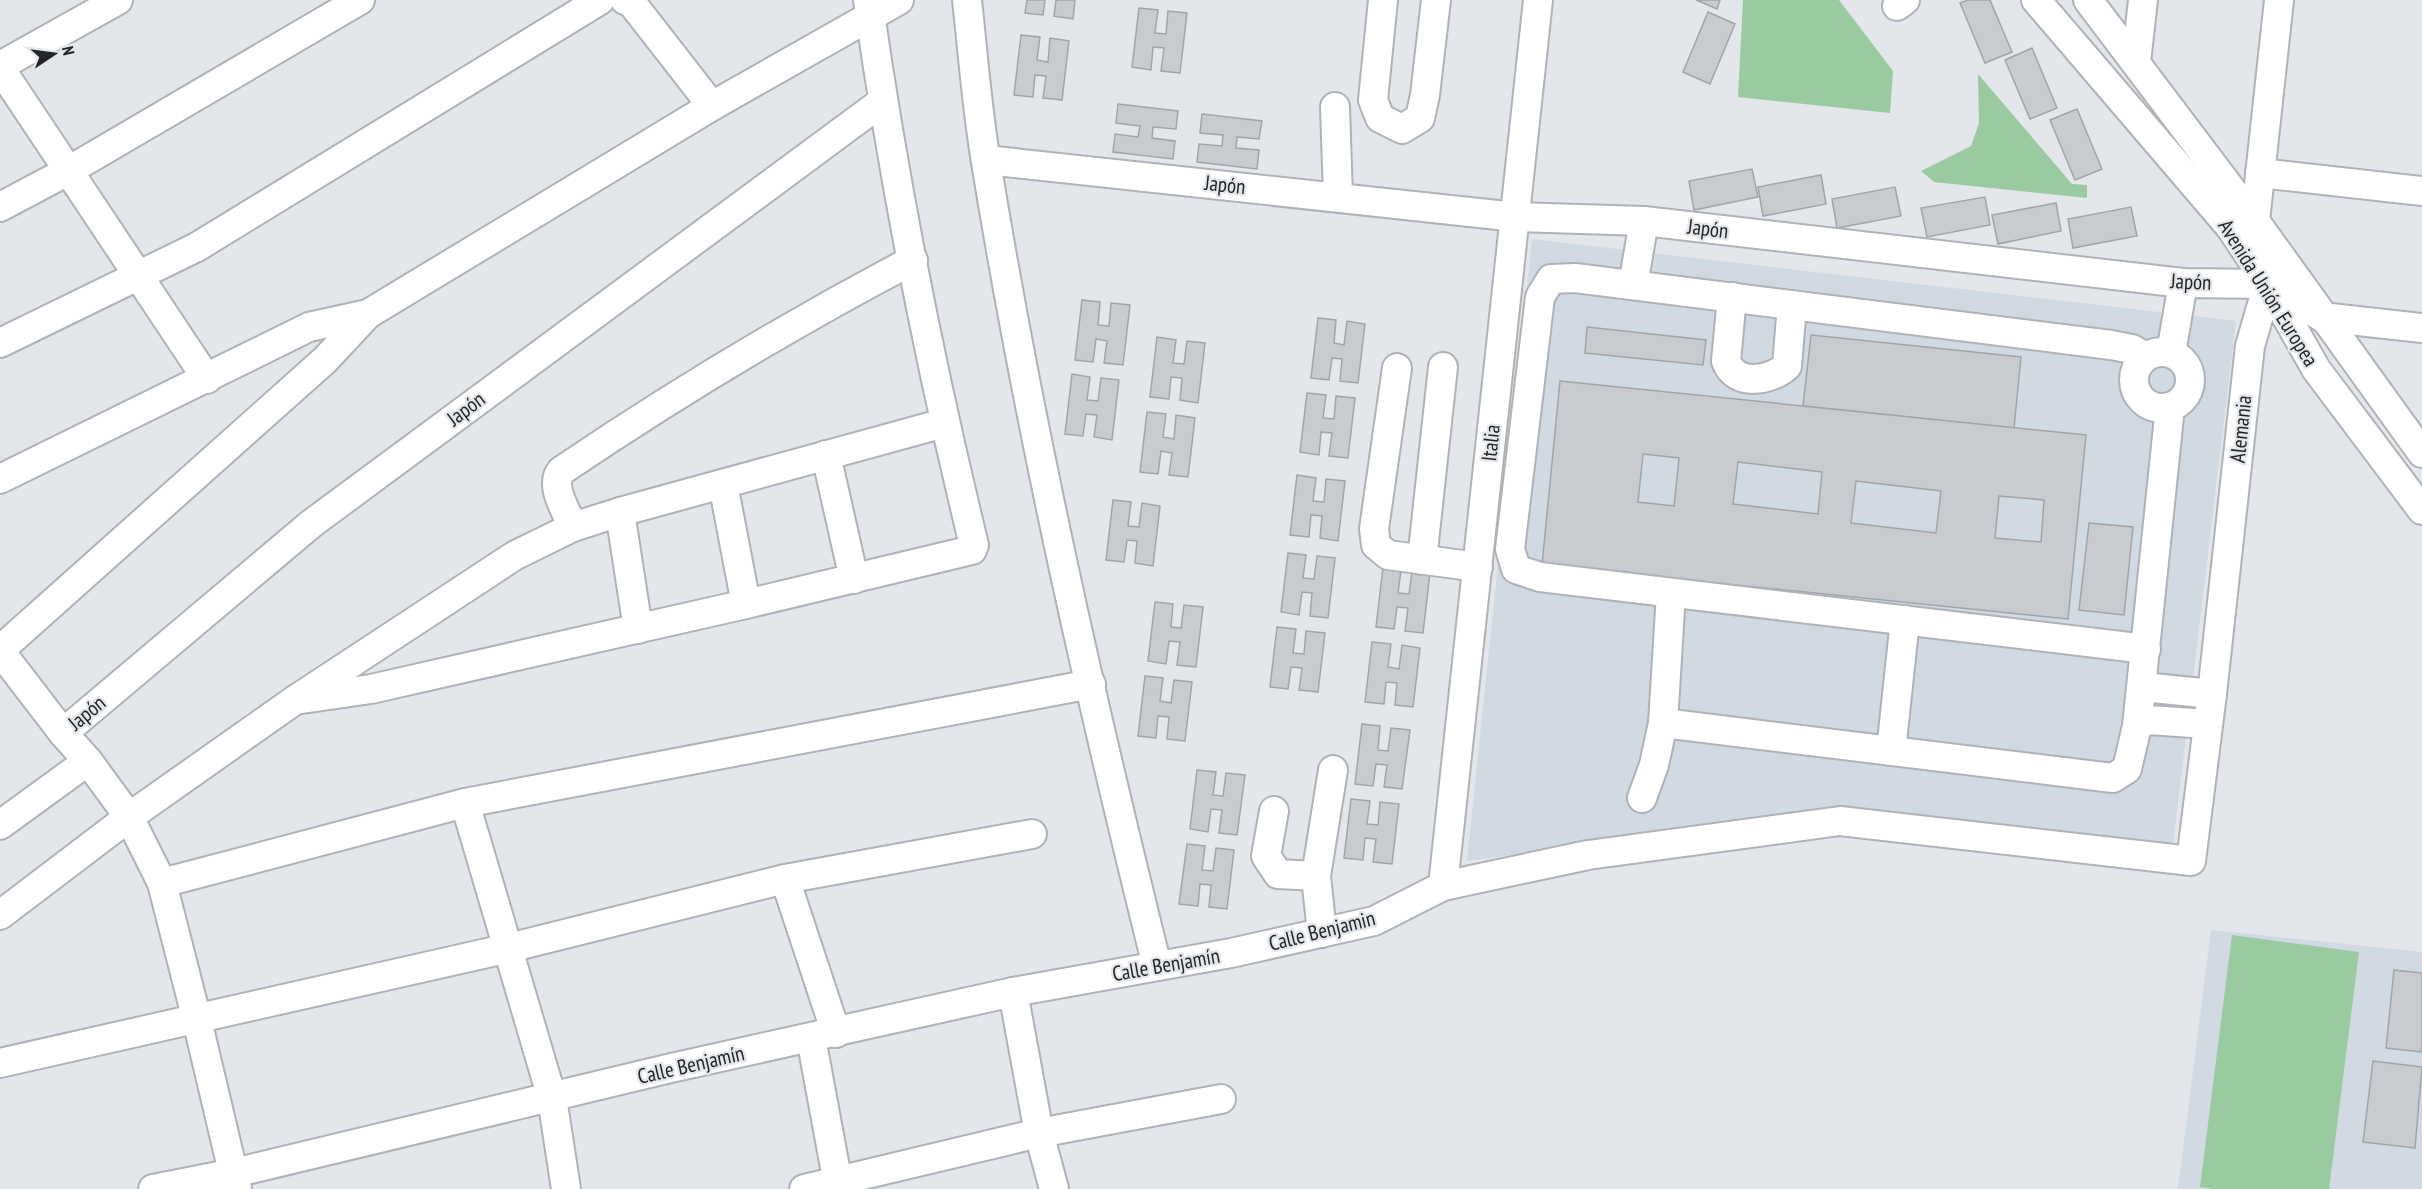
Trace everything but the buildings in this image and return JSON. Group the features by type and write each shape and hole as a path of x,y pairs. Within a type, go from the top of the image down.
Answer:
{"street":[{"path":"118,0 0,67 207,379"},
{"path":"0,207 68,171 360,0"},
{"path":"0,343 197,248 600,0"},
{"path":"236,1181 162,883 129,817 88,761 63,733 10,684 0,650 325,360 368,314 712,106 870,7 899,0"},
{"path":"967,0 986,160 1051,505 1122,825 1157,966"},
{"path":"1383,0 1373,100 1380,118 1402,129 1420,117 1425,94 1436,0"},
{"name":"Italia","path":"1443,886 1538,0"},
{"name":"Avenida Unión Europea","path":"2036,0 2231,228 2268,284 2316,369 2422,510"},
{"name":"Avenida Unión Europea","path":"2088,0 2255,221 2422,453"},
{"path":"2136,62 2143,0"},
{"name":"Alemania","path":"2191,861 2212,694 2250,345 2268,284 2255,221 2279,0"},
{"path":"630,1 712,106"},
{"path":"295,700 371,689 972,550 974,545 944,423 883,101 870,7"},
{"name":"Japón","path":"63,733 311,525 883,101"},
{"path":"1335,107 1338,197"},
{"name":"Japón","path":"986,160 1516,217 1644,221 2183,283 2268,284"},
{"path":"2260,174 2422,186"},
{"path":"1633,285 1644,221"},
{"path":"573,527 556,486 556,478 561,471 710,374 820,309 913,260"},
{"path":"2146,649 1540,577 1516,569 1510,549 1540,297 1551,279 1575,278 2111,345 2158,355 2185,363 2190,380 2184,397 2170,407 2160,408 2151,406 2142,400 2136,392 2134,373 2138,364 2158,355 2183,283"},
{"path":"2268,284 2322,317 2422,328"},
{"path":"1732,297 1726,361 1729,369 1736,376 1761,379 1778,375 1787,366 1792,305"},
{"path":"0,479 309,327 368,314"},
{"path":"1422,560 1443,367"},
{"path":"1397,368 1374,530 1376,545 1388,555 1478,567"},
{"path":"1663,723 2113,778 2127,769 2143,687 2170,407"},
{"path":"0,915 129,817 295,700 514,556 573,527 620,512 944,423"},
{"path":"826,455 854,579"},
{"path":"723,484 746,604"},
{"path":"620,512 638,629"},
{"path":"1642,798 1654,765 1663,723 1671,593"},
{"path":"1890,751 1905,620"},
{"path":"162,883 465,803 1091,684"},
{"path":"2143,687 2212,694"},
{"path":"2137,726 2148,720 2208,724"},
{"path":"0,825 88,761"},
{"path":"1322,933 1316,876 1334,770"},
{"path":"465,803 552,1098 566,1189"},
{"path":"1274,811 1266,856 1278,874 1316,876"},
{"name":"Calle Benjamin","path":"1231,953 1374,921 1443,886 1588,855 1840,821 2191,861"},
{"path":"0,1063 509,948 785,879 1032,834"},
{"path":"785,879 823,1036 838,1185"},
{"name":"Calle Benjamín","path":"153,1189 236,1181 672,1068 1012,993 1231,953"},
{"path":"1012,993 1040,1133 1054,1189"},
{"path":"804,1189 838,1185 1040,1133 1221,1099"}],"shaded area":[{"path":"1532,239 2236,321 2173,845 1830,812 1467,861"},
{"path":"2211,930 2422,952 2422,1189 2178,1189"}],"green space":[{"path":"1743,0 1839,0 1893,71 1890,113 1738,97"},
{"path":"1978,74 2072,184 2087,185 2087,198 1934,182 1921,171 1971,146 1979,123"},
{"path":"2232,935 2359,952 2329,1189 2200,1187"}]}
